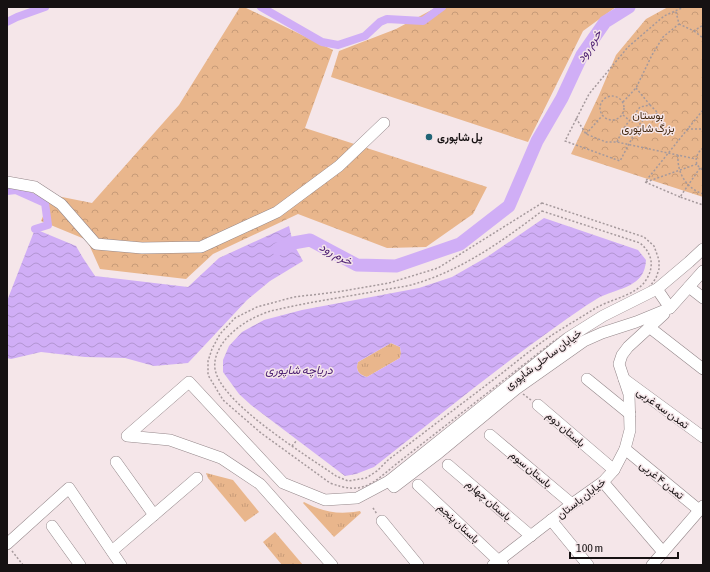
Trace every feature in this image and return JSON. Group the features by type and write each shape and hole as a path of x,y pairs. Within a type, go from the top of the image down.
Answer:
{"street":[{"path":"7,182 35,187 61,204 96,244 142,248 201,247 277,212 339,166 384,123"},
{"name":"خیابان ساحلی شاپوری","path":"332,565 260,484 221,458 170,440 127,436 188,382 283,483 325,500 357,498 392,484 514,386 568,338 603,316 657,289 703,248"},
{"name":"خیابان ساحلی شاپوری","path":"514,386 584,341 670,308 703,271"},
{"path":"689,287 703,298"},
{"path":"657,289 670,308"},
{"name":"خیابان باستان","path":"499,563 551,520 603,482 614,470 625,449 630,430 629,394 619,364 622,355 670,308"},
{"path":"650,326 703,369"},
{"path":"587,379 630,414"},
{"name":"تمدن سه غربی","path":"624,379 703,437"},
{"name":"باستان دوم","path":"538,405 614,470"},
{"name":"باستان سوم","path":"490,435 572,504"},
{"name":"تمدن ۴ غربی","path":"625,449 701,508"},
{"path":"116,462 154,515"},
{"name":"باستان چهارم","path":"448,465 531,536"},
{"path":"112,551 197,478"},
{"path":"603,482 663,552"},
{"name":"باستان پنجم","path":"418,485 499,563"},
{"path":"7,544 69,488 121,565"},
{"path":"652,565 701,508"},
{"path":"382,520 418,565"},
{"path":"551,520 588,565"},
{"path":"52,526 80,565"}],"path":[{"path":"636,88 658,113 643,120 633,134 620,161 565,141 588,94 628,48 664,16 676,12 684,7"},
{"path":"676,12 679,24"},
{"path":"679,24 694,31 703,38"},
{"path":"624,102 636,88 652,55 663,37 679,24"},
{"path":"694,31 703,25"},
{"path":"612,95 619,97 624,102 625,111 618,119 612,121 602,116 600,109 601,103 606,97 612,95"},
{"path":"616,142 640,107 650,105"},
{"path":"645,182 703,110"},
{"path":"623,115 630,120"},
{"path":"586,134 602,116"},
{"path":"576,117 586,134 606,142 629,144 696,159"},
{"path":"687,129 703,129"},
{"path":"703,148 698,152 696,159 697,164 703,170"},
{"path":"678,155 679,169 682,178 688,186 703,194"},
{"path":"645,182 697,164"},
{"path":"680,197 700,168"},
{"path":"645,182 703,205"},
{"path":"542,203 644,237 654,246 659,260 659,269 656,278 651,285 644,293 633,300 599,312 554,341 395,464 375,482 356,489 343,488 330,483 261,433 223,400 208,375 208,361 212,349 220,334 235,318 257,307 294,297 337,292 390,283 438,268 542,203"},
{"path":"542,211 640,243 646,248 652,263 646,280 639,288 627,295 601,304 552,335 366,478 348,481 336,476 292,446 248,414 229,394 219,380 215,371 216,355 219,348 231,332 245,322 269,312 302,304 410,285 445,274 506,238 542,211"},
{"name":"باستان دوم","path":"514,386 538,405"},
{"path":"292,446 297,440"},
{"path":"7,544 23,565"}],"green space":[{"path":"240,7 244,7 333,50 305,128 487,187 473,214 426,247 387,248 298,214 213,254 186,279 100,269 87,240 41,221 52,195 92,203 179,105"},
{"path":"437,7 616,7 583,31 528,142 331,77 339,51 396,29"},
{"name":"بوستان بزرگ شاپوری","path":"668,7 703,7 703,197 571,154 616,55 646,19"},
{"path":"391,343 400,347 400,358 367,377 362,375 357,370 358,362"},
{"path":"206,473 233,480 259,512 245,522 208,478"},
{"path":"304,502 331,512 345,513 360,511 361,513 334,537 303,503"},
{"path":"275,532 303,565 282,565 263,542"}],"water":[{"name":"دریاچه شاپوری","path":"544,218 638,250 646,260 645,269 636,281 630,285 600,297 559,324 374,467 356,474 345,476 251,405 239,394 223,372 223,360 229,346 242,332 264,320 302,310 419,288 452,277 487,257","holes":["391,343 400,347 400,358 367,377 358,372 358,362"]},
{"path":"289,226 293,243 303,261 270,281 247,300 188,363 154,366 125,358 85,357 41,352 11,359 7,358 7,301 35,229 76,246 95,276 188,287 219,258"}],"waterway":[{"path":"7,22 45,7"},
{"path":"261,7 322,42 338,45 365,36 380,22 387,19 423,21 442,7"},
{"name":"خرم رود","path":"278,249 293,243 310,240 357,265 396,266 460,244 509,206 537,141 562,98 582,55 605,22 629,7"},
{"path":"7,191 16,190 45,203 48,225 35,229"}],"place":[{"name":"پل شاپوری","path":"429,137"}]}
